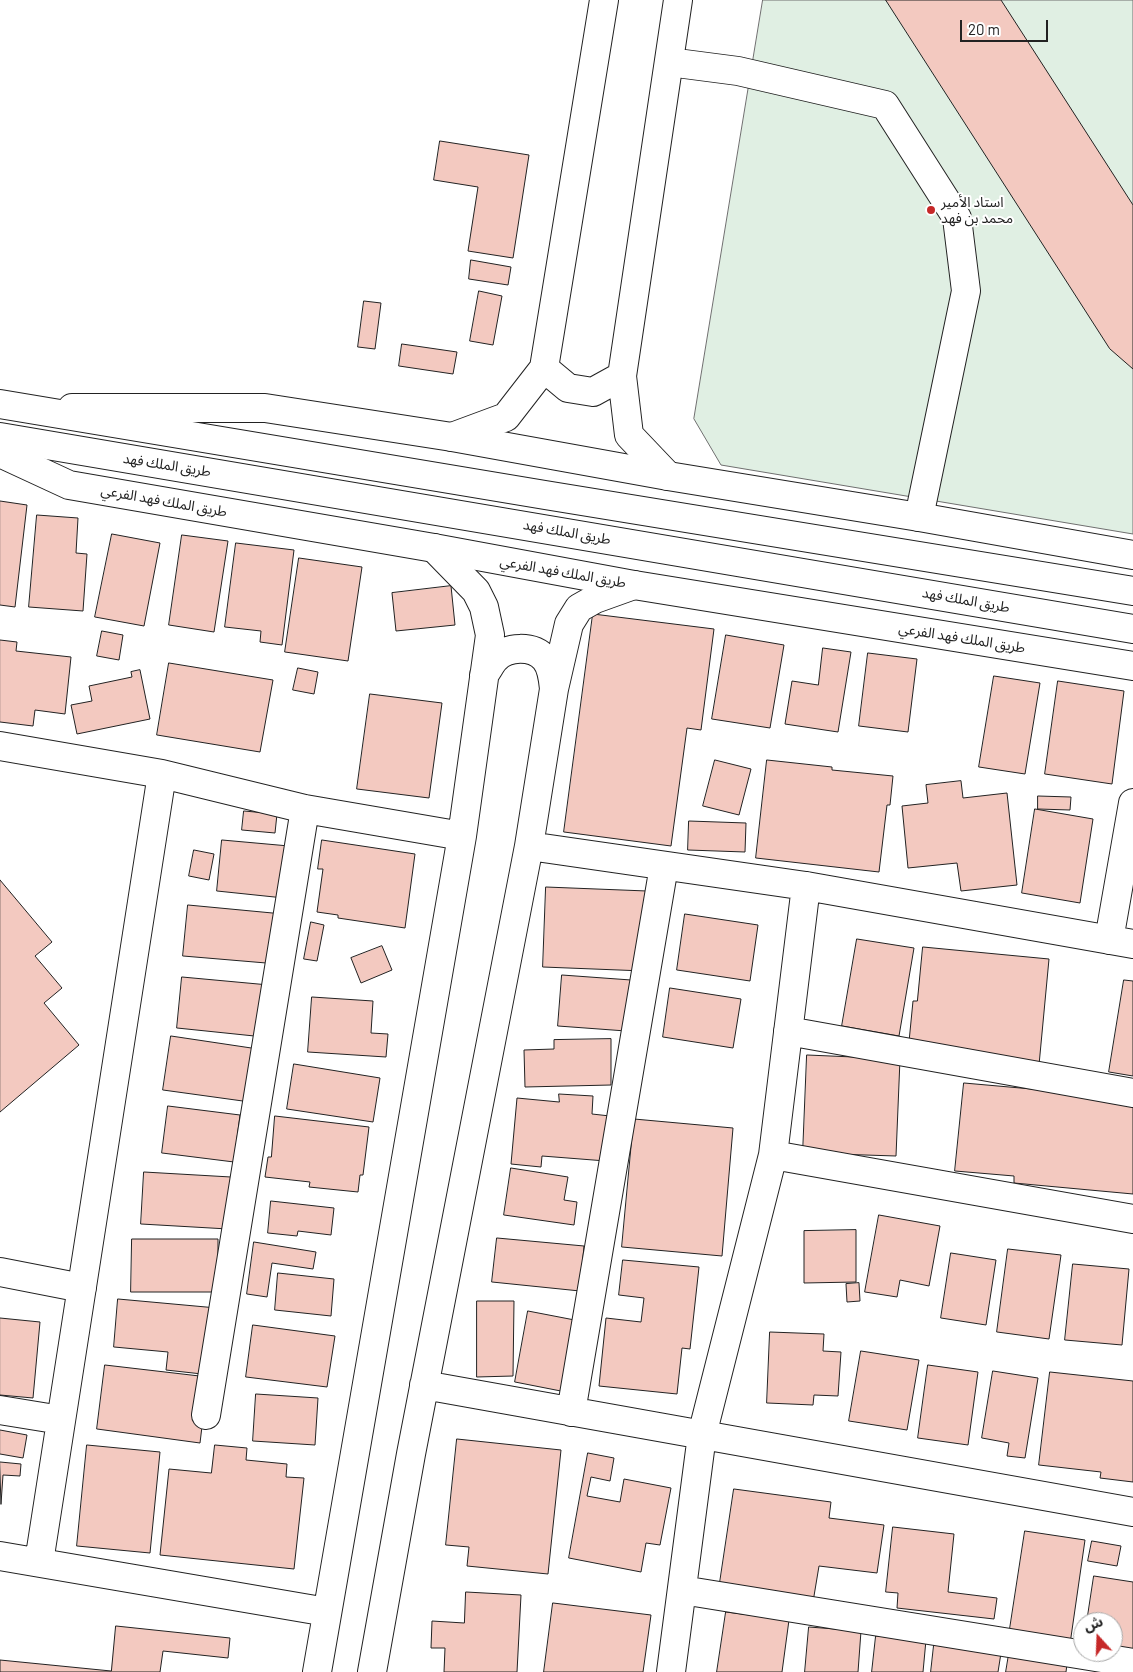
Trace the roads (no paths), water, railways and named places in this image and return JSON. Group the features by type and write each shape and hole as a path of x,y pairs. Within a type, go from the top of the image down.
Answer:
{"main road":[{"path":"452,437 506,417 544,368 604,0"},
{"path":"668,476 629,436 622,376 678,0"},
{"path":"669,62 738,71 885,105 957,218 966,291 919,517"},
{"path":"544,368 568,388 593,392 622,376"},
{"path":"10,406 265,408 452,437 668,476 919,517 1133,555"},
{"path":"10,406 1133,591"},
{"name":"طريق الملك فهد","path":"0,437 1133,628"},
{"name":"طريق الملك فهد الفرعي","path":"0,453 69,485 434,548 634,585 1133,666"},
{"path":"317,1672 462,836 490,636 484,607 476,591 434,548"},
{"path":"372,1672 424,1385 529,846 554,689 569,624 579,608 595,599 634,585"},
{"path":"484,675 495,658 506,652 521,649 535,652 544,659 551,670 554,689"},
{"path":"0,746 162,774 305,809 462,836"},
{"path":"39,1562 162,774"},
{"path":"529,846 806,886 1121,942 1133,803"},
{"path":"206,1415 305,809"},
{"path":"570,1412 664,866"},
{"path":"671,1672 702,1435 773,1155 806,886"},
{"path":"788,1031 1133,1093"},
{"path":"773,1155 1133,1219"},
{"path":"0,1272 82,1288"},
{"path":"424,1385 1133,1512"},
{"path":"0,1410 61,1420"},
{"path":"0,1556 327,1612"},
{"path":"682,1590 1133,1663"}],"place":[{"name":"استاد الأمير محمد بن فهد","path":"931,210"}]}
